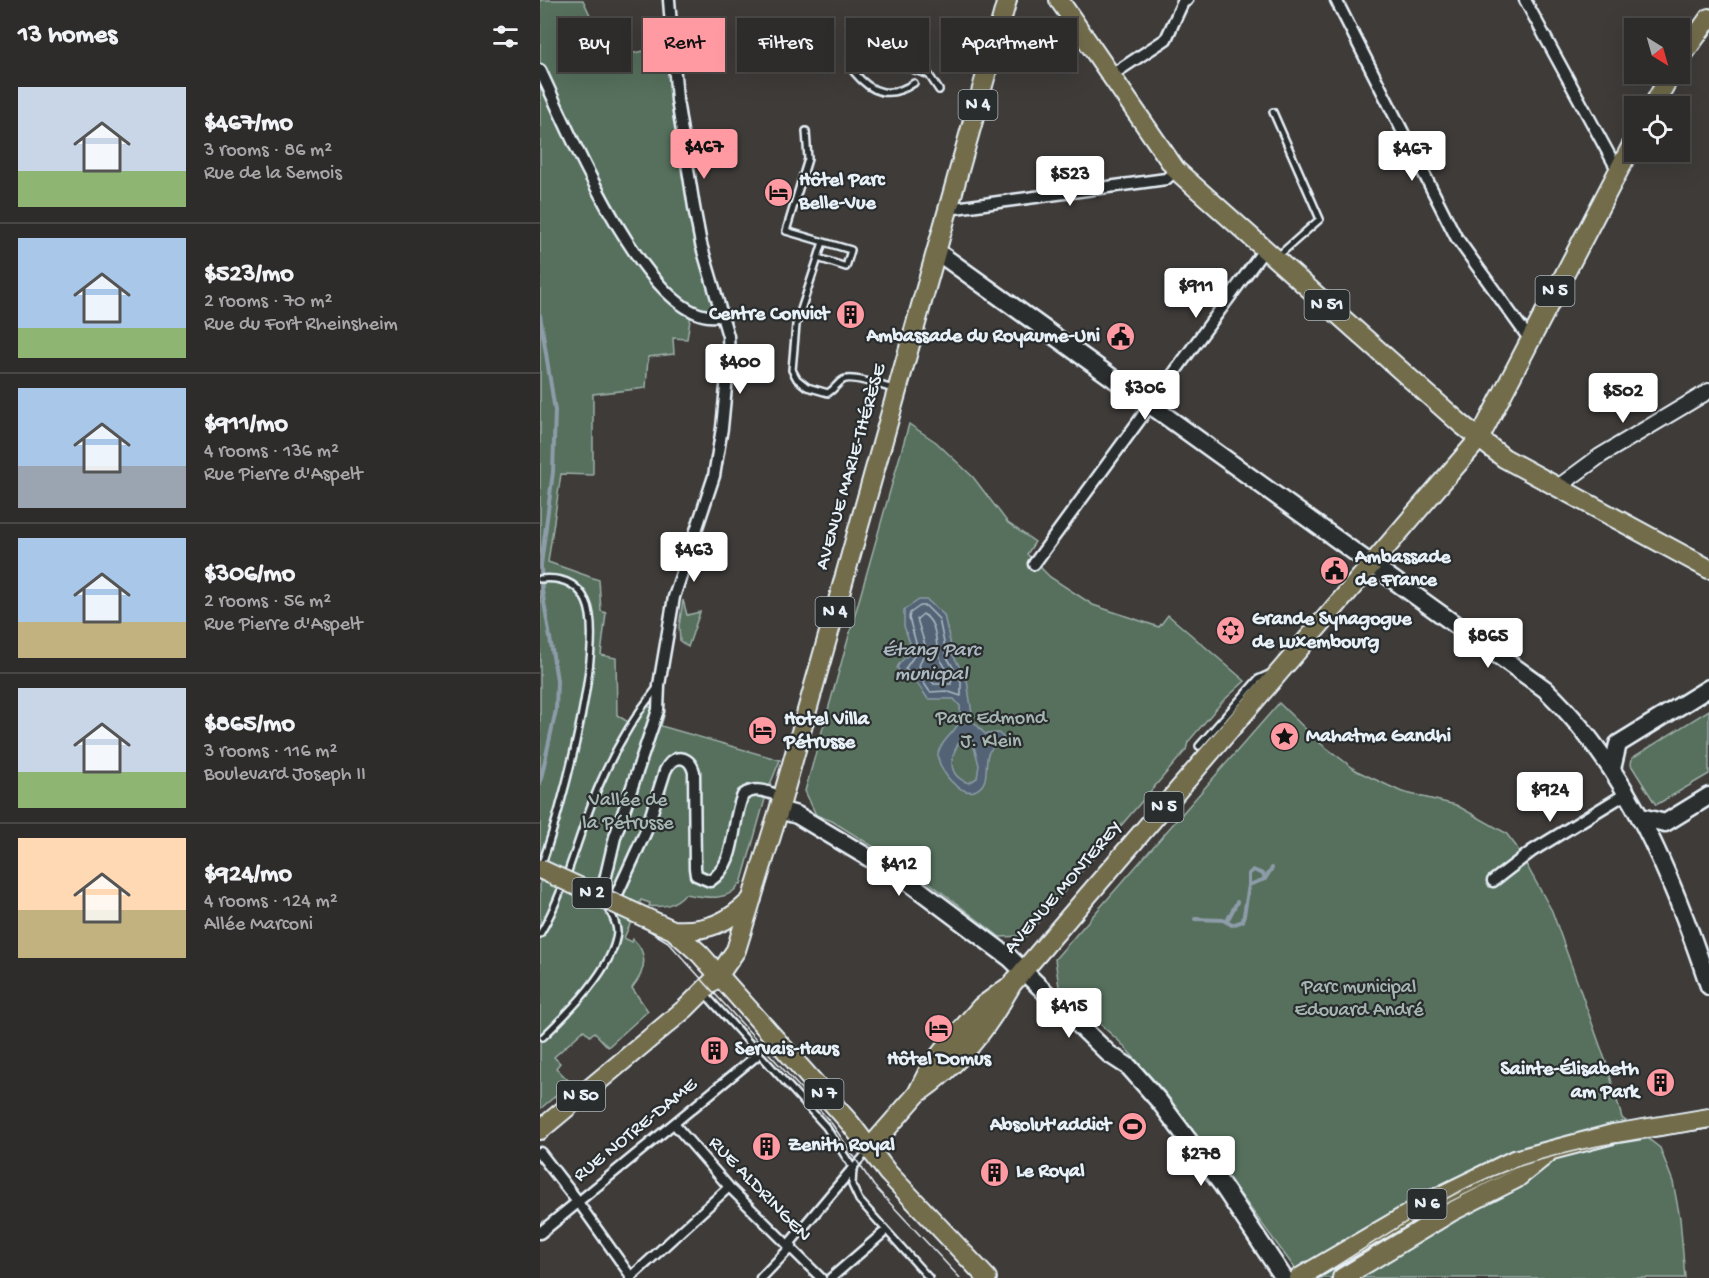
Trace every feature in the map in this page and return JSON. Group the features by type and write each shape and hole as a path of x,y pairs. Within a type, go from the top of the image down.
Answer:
{"main road":[{"name":"AVENUE MARIE-THÉRÈSE","path":"719,975 736,950 781,804 1007,0"},
{"name":"N 51","path":"1059,0 1176,170 1269,255 1479,439 1504,458 1709,568"},
{"path":"1690,45 1709,18"},
{"name":"N 5","path":"1479,439 1624,160"},
{"path":"936,251 1545,689 1588,735 1641,817 1688,926 1709,986"},
{"name":"AVENUE MONTEREY","path":"869,1149 916,1094 931,1066 947,1059 981,1007 1018,977 1479,439"},
{"path":"1612,769 1618,744 1709,688"},
{"path":"1641,817 1665,823 1709,796"},
{"path":"781,804 906,880 1109,1054 1129,1067 1159,1101 1238,1208 1284,1278"},
{"name":"N 2","path":"540,869 674,930 719,975"},
{"path":"674,930 692,931 718,924 738,913 753,897"},
{"name":"N 50","path":"540,1130 703,992 719,975"},
{"name":"N 7","path":"719,975 849,1123 888,1173 987,1278"},
{"name":"N 6","path":"1299,1278 1468,1181 1514,1160 1613,1134 1709,1118"},
{"name":"N 6","path":"1342,1278 1442,1217 1516,1179 1562,1146"}],"street":[{"path":"609,910 604,896 605,880 615,837 658,710 659,685 675,597 714,476 723,428 729,356 728,336 701,244 694,207 677,100 669,0"},
{"path":"1110,76 1166,39 1183,2 1187,0"},
{"path":"1336,0 1456,237 1530,340"},
{"path":"1525,0 1618,171"},
{"path":"540,70 624,239 657,283 692,309 707,316 722,315"},
{"path":"948,209 1167,179 1176,170"},
{"path":"1034,564 1151,404 1269,255"},
{"path":"1558,487 1600,456 1709,392"},
{"path":"609,910 646,831 665,771 669,763 676,758 685,758 692,764 694,772 694,868 696,875 710,881 719,872 730,852 743,795 750,790 759,790 781,804"},
{"path":"1493,881 1532,851 1627,793"},
{"name":"RUE NOTRE-DAME","path":"540,1233 755,1057"},
{"name":"RUE ALDRINGEN","path":"674,1124 729,1187 822,1278"},
{"path":"540,1153 578,1202 631,1278 729,1187"},
{"name":"AVENUE MONTEREY","path":"761,1278 853,1168"},
{"path":"831,1278 882,1234"}],"lane":[{"path":"854,72 874,91 888,94 902,91 914,83"},
{"path":"921,72 929,75 939,90"},
{"path":"1269,255 1320,219 1273,112"},
{"path":"806,131 808,159 786,231 851,250 846,267 818,258"},
{"path":"823,242 796,325 792,370 797,379 807,387 828,393 843,380 850,378 897,390"},
{"path":"540,579 565,580 577,587 586,601 592,620 584,710 554,828 540,869"},
{"path":"1199,746 1258,679 1282,669"},
{"path":"540,934 554,909 597,790 613,756 659,685"},
{"path":"543,1037 579,1003 607,958 617,931 609,910"},
{"path":"703,992 826,1127 853,1168 852,1185 859,1200 929,1278"},
{"name":"AVENUE MONTEREY","path":"853,1168 869,1149"}],"green space":[{"name":"Vallée de la Pétrusse","path":"540,0 583,0 592,18 558,18 558,72 631,72 631,53 643,51 643,72 670,72 695,246 720,325 691,314 687,339 673,338 674,354 648,357 646,388 593,394 593,475 561,474 548,562 599,580 601,611 606,613 601,655 616,658 617,715 631,724 644,705 665,712 661,726 780,760 767,792 741,884 729,894 722,896 707,897 685,894 673,903 659,907 649,906 650,903 641,900 624,938 632,942 633,939 644,957 643,970 632,988 648,1011 608,1047 594,1032 590,1036 584,1030 554,1057 560,1063 556,1068 571,1083 540,1109"},
{"name":"Parc Edmond J. Klein","path":"909,424 936,442 973,477 1008,523 1035,542 1027,554 1050,577 1093,605 1159,627 1168,615 1245,681 1222,702 1188,742 1186,750 1026,936 1000,937 922,877 832,821 816,815 805,791"},
{"path":"683,600 687,615 700,612 688,647 680,641 679,626"},
{"name":"Parc municipal Edouard André","path":"1279,703 1320,743 1357,771 1402,792 1456,805 1506,833 1516,846 1552,911 1607,1065 1622,1118 1660,1148 1673,1182 1680,1218 1685,1278 1302,1278 1167,1095 1121,1043 1059,987 1055,959"},
{"path":"1709,710 1709,774 1656,805 1631,765 1632,758"}],"water":[{"name":"Étang Parc municpal","path":"919,600 927,600 944,615 953,655 967,680 973,721 985,734 998,733 1003,737 989,751 985,780 974,791 961,789 954,784 943,771 938,756 943,743 957,726 960,706 954,699 928,699 915,680 906,678 897,668 912,649 904,626 904,610","holes":["963,736 971,736 979,765 977,778 969,783 956,775 952,763 955,749"]}],"waterway":[{"path":"540,315 555,411 553,472 541,565 542,590 557,680 556,710 540,783"},
{"path":"1195,919 1223,920 1232,925 1243,921 1249,885 1265,879 1272,868"},
{"path":"1249,885 1249,874 1253,870 1263,874 1265,879"},
{"path":"1227,921 1237,902"}],"tram line":[{"path":"540,880 640,925 668,942 832,1124 874,1186 960,1278"},
{"path":"1317,1278 1434,1205 1508,1170 1582,1149 1709,1129"}],"place":[{"name":"Hôtel Parc Belle-Vue","path":"778,193"},
{"name":"Centre Convict","path":"850,315"},
{"name":"Ambassade du Royaume-Uni","path":"1121,337"},
{"name":"Ambassade de France","path":"1334,570"},
{"name":"Grande Synagogue de Luxembourg","path":"1231,631"},
{"name":"Hotel Villa Pétrusse","path":"763,731"},
{"name":"Mahatma Gandhi","path":"1285,737"},
{"name":"Hôtel Domus","path":"939,1029"},
{"name":"Servais-Haus","path":"714,1050"},
{"name":"Sainte-Élisabeth am Park","path":"1660,1082"},
{"name":"Absolut'addict","path":"1132,1126"},
{"name":"Zenith Royal","path":"767,1146"},
{"name":"Le Royal","path":"995,1172"}]}
